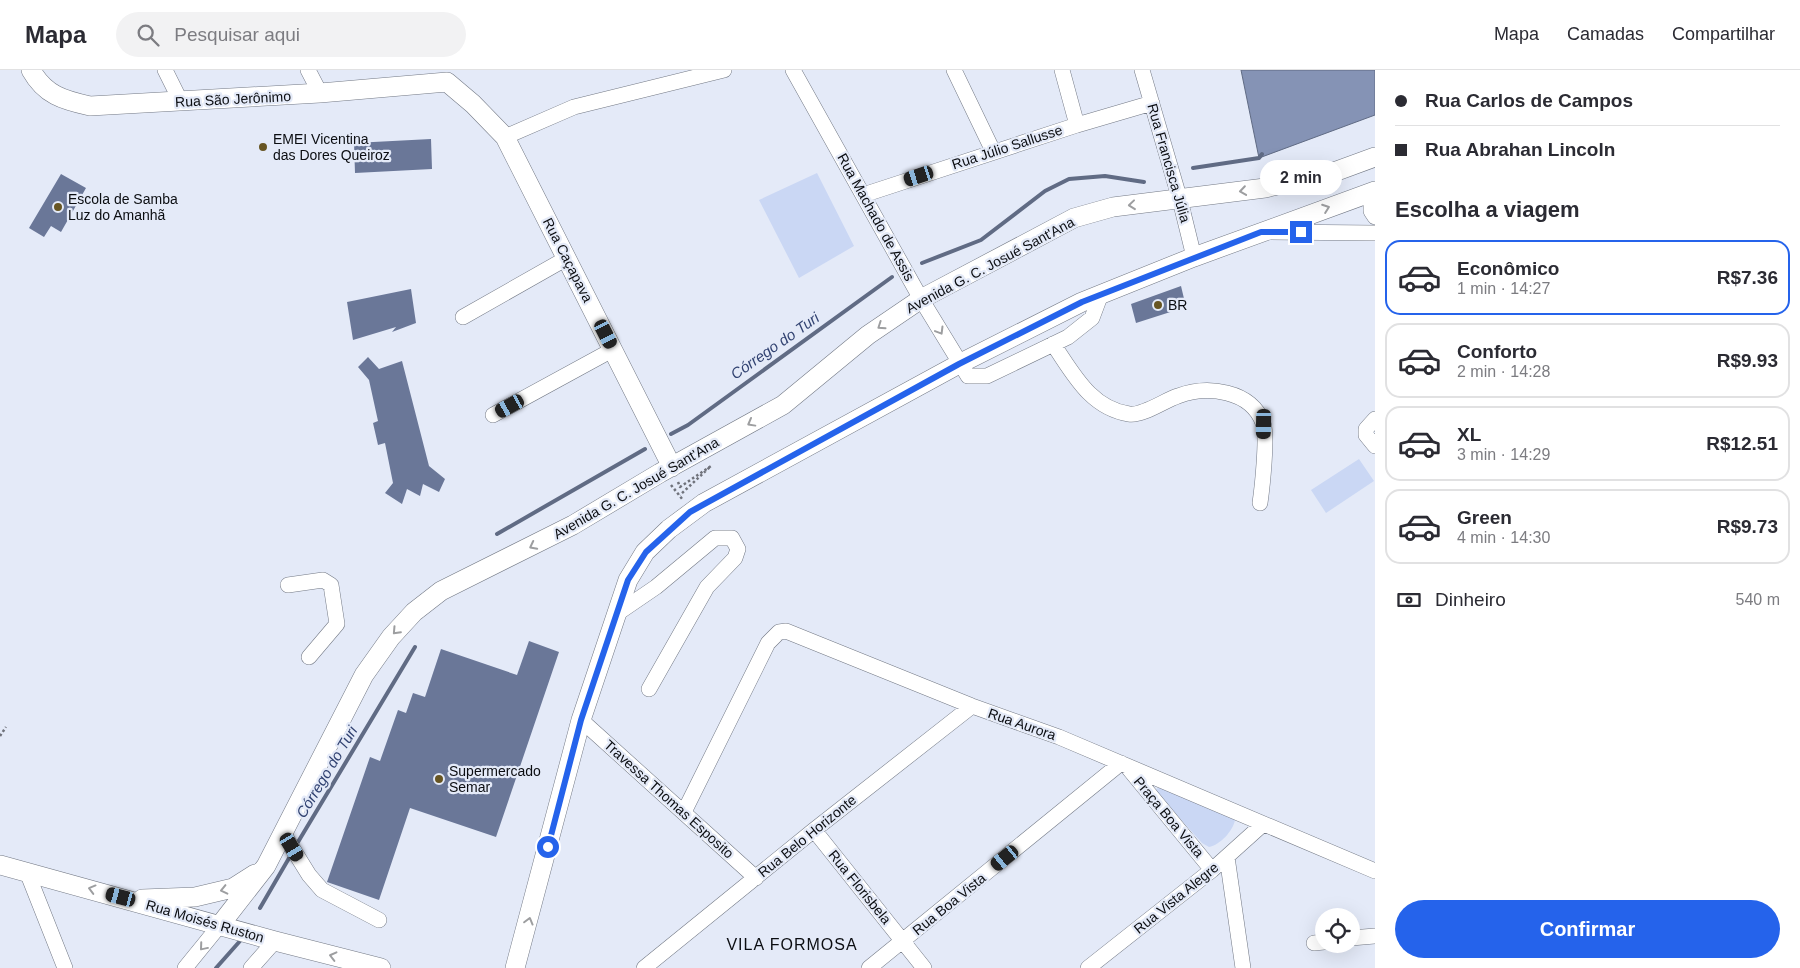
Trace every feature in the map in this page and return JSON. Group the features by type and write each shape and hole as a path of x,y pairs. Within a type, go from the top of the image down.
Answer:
{"main road":[{"name":"Rua São Jerônimo","path":"31,70 48,93 72,102 90,106 320,93 444,76"},
{"name":"Rua Caçapava","path":"444,76 505,138 614,349 669,473"},
{"name":"Avenida G. C. Josué Sant'Ana","path":"220,925 288,840 364,675 390,637 414,612 441,591 573,525 669,473 783,405 868,335 921,299 1074,218 1113,207 1266,188 1334,172 1375,157"},
{"path":"503,968 518,962 581,720 628,580 646,552 697,508 959,364 1101,294 1194,257 1373,192"},
{"name":"Rua Moisés Ruston","path":"0,865 220,925 275,942 379,968"},
{"path":"132,901 149,897 195,897 233,888 266,866"}],"street":[{"path":"165,70 181,102"},
{"path":"308,70 320,93"},
{"path":"505,138 574,107 724,70"},
{"name":"Rua Machado de Assis","path":"793,70 959,364"},
{"path":"954,70 993,152"},
{"path":"1062,70 1077,125"},
{"name":"Rua Francisca Júlia","path":"1142,70 1180,200 1194,257"},
{"name":"Rua Júlio Sallusse","path":"863,195 1077,125 1152,103"},
{"path":"1373,192 1371,211 1375,217"},
{"path":"1261,232 1375,233"},
{"path":"463,317 567,258"},
{"path":"959,364 968,376 987,376 1054,344 1068,337 1092,318 1101,294"},
{"path":"1054,344 1086,392 1103,405 1130,415 1190,392 1212,389 1237,396 1251,404 1264,424 1263,482 1260,503"},
{"path":"493,415 614,349"},
{"path":"1375,420 1366,429 1366,435 1375,446"},
{"path":"615,615 656,587 715,538 732,538 736,543 738,549 735,558 707,587 649,689"},
{"path":"288,584 323,580 331,585 337,624 309,657"},
{"name":"Rua Aurora","path":"684,812 768,643 779,632 794,634 972,706 1058,737 1262,825 1375,871"},
{"name":"Rua Belo Horizonte","path":"644,968 814,830 972,706"},
{"name":"Travessa Thomas Esposito","path":"581,720 756,878"},
{"name":"Praça Boa Vista","path":"1124,764 1212,870"},
{"name":"Rua Boa Vista","path":"869,968 1124,764"},
{"name":"Rua Vista Alegre","path":"1088,968 1227,858 1262,825"},
{"name":"Rua Florisbela","path":"814,830 924,968"},
{"path":"288,840 301,862 322,890 379,920"},
{"path":"1227,858 1243,968"},
{"path":"27,872 65,968"},
{"path":"185,968 220,925"},
{"path":"1360,937 1375,936"},
{"path":"251,968 275,942"}],"path":[{"path":"669,473 677,490 697,508"},
{"path":"0,736 6,727"}],"shaded area":[{"path":"1241,70 1375,70 1375,115 1259,158"},
{"path":"817,173 854,246 799,278 759,200"},
{"path":"1359,459 1374,481 1326,513 1311,490"},
{"path":"1161,787 1231,816 1235,820 1232,829 1222,840 1213,846 1209,847 1202,843 1157,793 1156,789"}],"building":[{"path":"431,139 432,169 355,173 354,143"},
{"name":"Escola de Samba Luz do Amanhã","path":"61,174 86,188 61,232 51,226 44,237 29,228"},
{"name":"BR","path":"1181,286 1186,307 1136,323 1131,304"},
{"path":"411,289 416,323 392,332 396,327 353,340 347,302"},
{"path":"368,357 379,369 402,361 429,466 445,479 439,492 423,484 420,496 407,489 402,504 385,493 393,483 385,443 378,445 373,423 378,421 369,380 358,367"},
{"path":"529,641 559,652 496,837 410,808 379,900 327,882 370,757 380,761 398,710 406,713 413,693 425,697 441,649 517,675"}],"waterway":[{"name":"Córrego do Turi","path":"1193,168 1259,158 1262,154"},
{"name":"Córrego do Turi","path":"922,263 981,240 1045,191 1069,179 1105,176 1144,182"},
{"name":"Córrego do Turi","path":"671,434 688,425 892,277"},
{"name":"Córrego do Turi","path":"497,534 645,449"},
{"name":"Córrego do Turi","path":"295,847 415,647"},
{"name":"Córrego do Turi","path":"260,908 292,853"},
{"name":"Córrego do Turi","path":"216,968 240,941"}],"place":[{"name":"EMEI Vicentina das Dores Queiroz","path":"263,147"},
{"name":"Escola de Samba Luz do Amanhã","path":"58,207"},
{"name":"BR","path":"1158,305"},
{"name":"Supermercado Semar","path":"439,779"}],"district":[{"name":"VILA FORMOSA","path":"792,944"}],"route":[{"path":"548,847 581,720 628,580 646,552 669,529 704,503 959,364 1082,302 1261,232 1301,232"}]}
